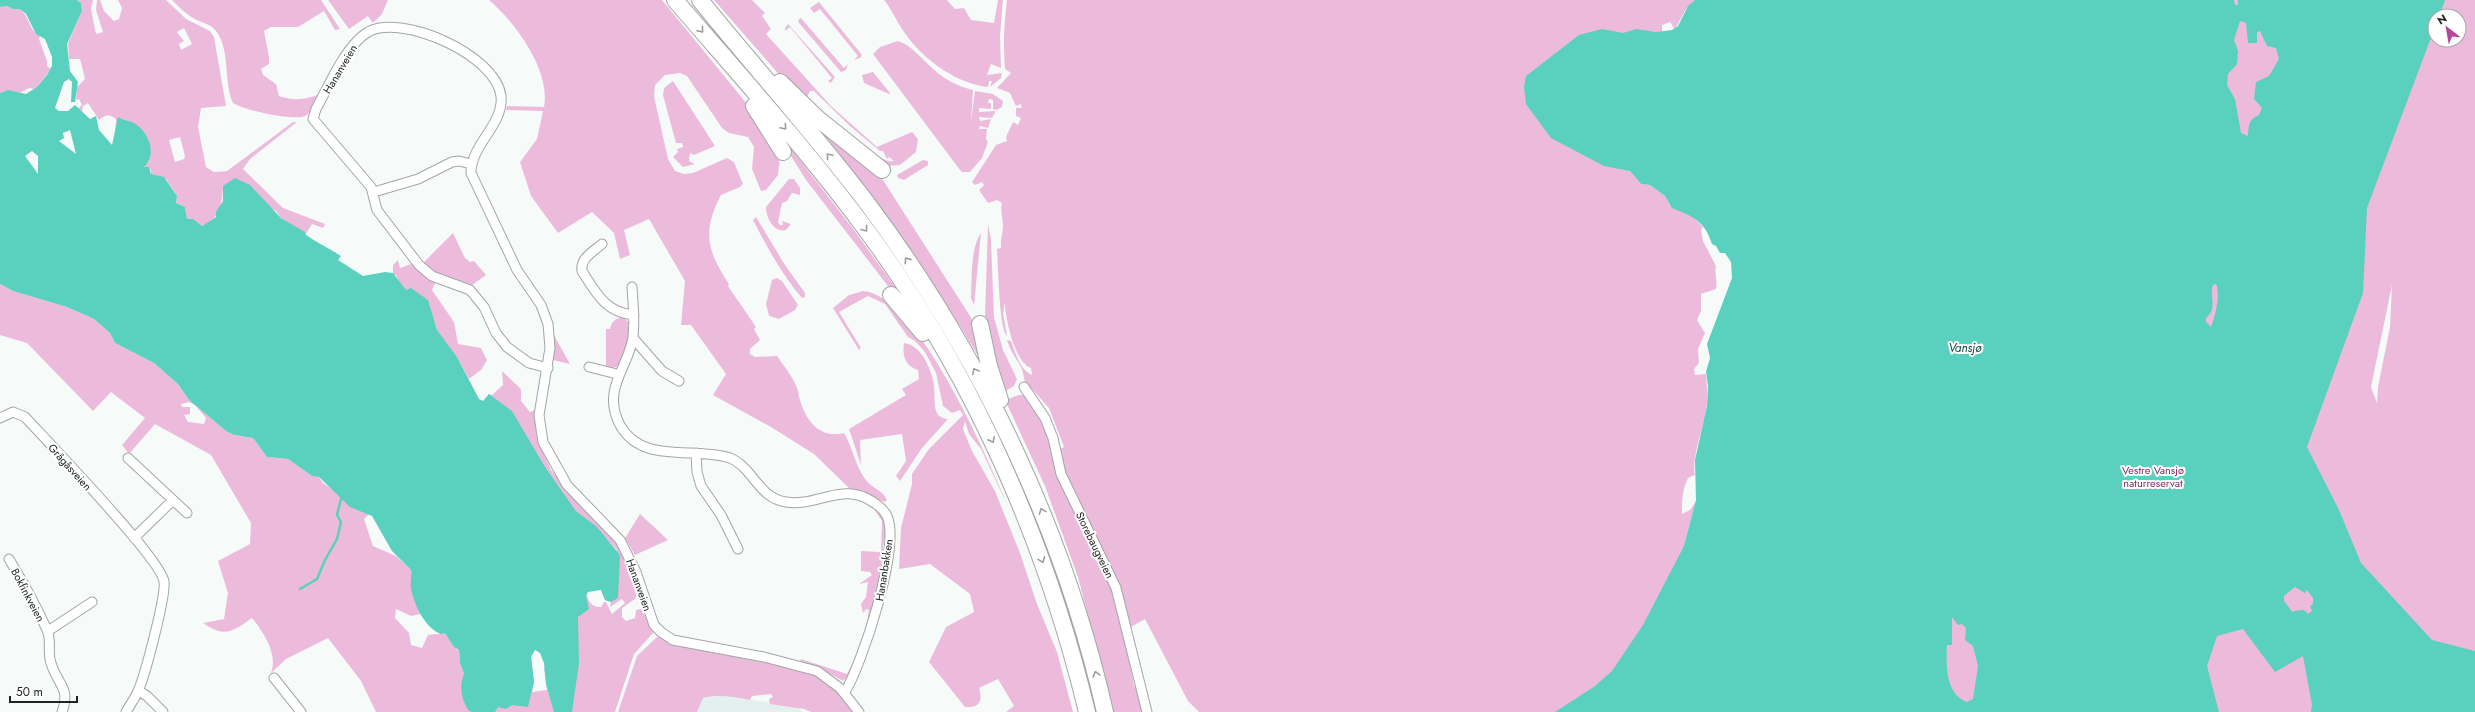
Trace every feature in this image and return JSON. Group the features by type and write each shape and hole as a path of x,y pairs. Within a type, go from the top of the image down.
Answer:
{"highway":[{"path":"676,0 805,152 870,235 915,302 974,405 1018,498 1045,570 1074,661 1087,712"},
{"path":"700,0 846,176 913,268 961,345 1018,456 1068,582 1105,712"},
{"path":"734,42 752,52 802,105 855,151 882,170"},
{"path":"740,76 746,95 783,152"},
{"path":"891,295 926,336 963,398 974,405"},
{"path":"980,324 994,383 1018,439 1018,456"}],"street":[{"name":"Hananveien","path":"548,368 529,363 507,347 496,333 484,306 470,290 432,276 419,265 377,210 374,192 315,123 313,116 353,45 369,32 384,27 397,26 415,31 457,47 480,63 490,74 501,94 500,112 477,149 471,164 471,173 477,190 496,223 517,270 538,300 547,321 550,348 548,368 539,415 543,442 567,485 620,540 636,572 652,621 661,632 682,642 804,666 823,675 845,692 859,712"},
{"path":"374,192 418,179 452,162 459,161 471,164"},
{"path":"602,244 584,259 581,264 582,271 610,308 623,314 634,315"},
{"name":"Hananbakken","path":"632,286 634,315 633,338 617,374 614,397 615,414 621,426 635,443 669,452 717,454 732,459 742,467 762,491 779,501 796,503 843,493 866,498 883,510 890,525 888,556 880,598 864,649 845,692"},
{"path":"633,338 662,371 679,380"},
{"path":"589,367 617,374"},
{"name":"Storebaugveien","path":"1024,387 1040,407 1050,428 1061,474 1116,588 1147,712"},
{"name":"Grågåsveien","path":"0,418 13,412 26,417 158,566 164,581 156,624 138,691 126,712"},
{"path":"696,453 697,472 702,486 720,515 738,549"},
{"path":"128,458 187,514"},
{"path":"134,538 173,500"},
{"name":"Bokfinkveien","path":"9,559 32,596 40,618 48,631 51,665 66,692 62,712"},
{"name":"Bokfinkveien","path":"48,631 92,602"},
{"path":"274,678 301,712"},
{"path":"138,691 147,696 163,712"}],"shaded area":[{"path":"711,696 732,696 799,708 803,712 697,712 703,698"}],"green space":[{"path":"77,0 93,0 91,9 96,34 103,32 96,10 97,0 100,0 104,11 114,21 119,19 122,8 118,0 166,0 186,19 210,31 214,37 226,106 201,108 198,127 206,167 214,172 227,171 293,122 297,122 250,159 243,169 283,208 325,224 323,228 312,224 306,234 281,218 276,211 227,184 223,187 221,204 217,214 213,218 202,226 187,219 185,207 176,203 177,196 166,179 151,174 151,170 144,167 149,161 115,137 116,119 108,115 99,120 88,103 83,106 82,112 78,109 82,105 79,99 76,100 77,87 85,79 80,59 69,59 68,43 82,11 81,3","holes":["184,28 192,44 181,50 179,44 184,41 177,32","180,137 185,156 184,159 175,162 169,140"]},
{"path":"172,0 321,0 340,29 335,30 324,11 298,27 271,27 264,31 269,64 261,69 263,75 276,84 279,96 284,98 306,98 321,93 310,112 305,116 299,117 280,116 247,109 233,103 228,85 224,48 221,39 211,26 190,16"},
{"path":"328,0 388,0 382,14 374,22 372,22 368,16 349,29"},
{"path":"489,0 662,0 752,110 780,156 778,175 766,190 761,191 752,169 754,147 748,137 729,133 722,128 687,76 680,73 665,75 655,85 654,96 668,159 675,171 684,174 693,173 727,158 734,162 743,184 740,187 721,195 711,219 709,230 712,251 729,284 728,286 756,327 754,329 760,340 750,349 750,354 755,357 777,356 798,390 803,408 810,422 822,431 828,433 844,433 862,474 867,482 885,497 887,500 885,502 851,490 814,454 771,427 713,395 726,374 691,325 681,325 685,281 649,219 624,230 630,255 620,259 614,233 592,212 558,233 531,196 520,162 537,139 543,111 506,110 507,106 544,107 545,93 542,78 537,63 520,34 510,21"},
{"path":"714,0 752,0 765,13 762,16 771,29 766,34 831,106 877,147 912,132 918,139 916,152 900,165 885,166 783,79","holes":["810,91 814,91 850,126 880,151 883,151 887,159 889,157 894,161 886,160 876,155 837,124 807,97"]},
{"path":"884,0 947,0 955,9 964,8 971,20 994,23 998,0 1003,0 1000,36 1001,68 991,64 987,75 1002,73 1001,78 990,87 992,81 989,81 988,87 965,81 943,70 914,45"},
{"path":"1007,0 1695,0 1686,9 1675,29 1670,22 1662,25 1662,32 1666,35 1631,172 1641,184 1650,185 1665,196 1670,205 1692,216 1703,227 1701,230 1703,241 1716,266 1716,289 1701,294 1701,311 1697,320 1705,333 1698,349 1699,363 1694,369 1695,375 1706,374 1707,406 1696,452 1694,468 1695,475 1688,478 1683,491 1682,500 1682,514 1690,510 1696,501 1685,543 1694,554 1593,712 1199,712 1188,701 1145,619 1129,628 1119,584 1062,471 1060,449 1064,447 1049,408 1032,389 1028,389 1025,384 1021,367 1008,344 1007,340 1011,341 1021,365 1028,373 1032,375 1031,368 1020,358 1012,339 1005,309 1005,302 1003,313 1007,336 1004,331 998,281 997,249 1001,248 1003,226 1001,209 1002,203 997,200 988,203 979,190 984,185 982,182 975,185 972,182 996,145 1007,141 1006,137 1013,122 1018,125 1021,118 1016,116 1016,108 1022,108 1021,104 1016,106 1010,93 997,88 1011,73 1005,69 1004,60 1004,34"},
{"name":"Vansjø","path":"2014,0 2475,0 2475,712 1861,712","holes":["2392,285 2390,327 2378,387 2377,403 2371,387"]},
{"path":"819,2 862,55 860,58 854,60 858,56 820,9 814,13 810,8"},
{"path":"7,6 13,9 20,9 26,16 34,31 40,36 39,39 47,61 47,66 51,69 37,87 34,89 29,88 20,93 11,91 0,93 0,7"},
{"path":"801,18 844,68 848,64 846,70 841,72 799,23 798,20"},
{"path":"788,24 835,77 831,83 828,81 832,78 790,27 785,31"},
{"path":"898,41 911,48 944,78 955,84 973,90 971,121 975,91 993,94 1003,101 1002,107 996,110 993,109 993,100 989,99 988,103 991,103 991,109 979,108 979,112 996,111 992,118 979,117 980,121 991,119 988,128 980,126 979,129 987,129 986,139 988,142 982,158 970,172 962,172 960,170 873,54 880,47"},
{"path":"736,54 875,224 959,354 1020,476 1064,590 1098,712 1094,712 977,396 732,57"},
{"path":"873,72 890,93 889,94 864,83 862,75"},
{"path":"673,81 715,146 694,155 690,153 689,161 695,164 683,167 673,157 678,152 677,149 683,147 682,143 676,143 663,95 664,88"},
{"path":"812,120 883,180 970,316 975,326 980,359 942,297 901,236"},
{"path":"792,150 854,230 898,291 891,290 806,180 788,151"},
{"path":"923,160 928,161 928,165 904,180 898,178 897,175"},
{"path":"789,179 794,179 800,188 800,195 792,193 787,201 782,203 778,222 780,225 783,225 782,221 791,224 786,230 782,230 774,227 769,220 766,207"},
{"path":"756,217 785,265 805,293 805,297 802,298 775,260 753,220"},
{"path":"988,224 991,240 994,317 1003,350 1017,379 1014,386 1002,393 985,316"},
{"path":"453,233 465,258 470,262 474,261 486,275 472,285 455,279 438,276 422,264"},
{"path":"981,233 974,305 971,298 972,265 975,247"},
{"path":"398,260 400,268 411,264 436,281 432,290 454,322 458,344 481,348 487,360 481,370 469,379 457,357 440,338 432,315 400,285 396,275 367,277 368,275 393,273 393,265"},
{"path":"777,278 782,281 798,305 795,310 779,319 769,316 766,304 772,280"},
{"path":"0,284 13,291 67,307 94,319 110,333 115,343 154,363 178,384 189,400 195,405 226,431 234,435 253,438 267,457 288,459 312,476 318,476 323,483 369,514 364,519 373,546 396,556 411,570 414,598 421,614 411,616 396,609 395,618 409,633 411,645 422,648 428,635 445,633 456,649 459,650 460,663 464,674 531,656 534,682 532,692 547,690 544,668 578,645 578,636 570,630 587,594 588,600 596,607 601,607 604,602 606,602 612,614 625,603 622,599 610,607 611,602 605,600 601,590 617,550 591,523 576,511 488,394 492,395 503,385 502,371 521,389 521,401 530,412 535,410 537,439 551,470 567,491 617,543 625,556 639,591 635,599 622,608 622,617 626,621 635,618 636,610 641,609 654,632 634,654 615,712 376,712 361,681 328,638 286,659 271,673 273,658 269,644 252,618 234,630 223,632 217,631 203,623 224,619 228,593 218,561 250,544 251,523 211,455 155,424 129,454 122,445 145,418 111,392 93,411 27,343 0,335","holes":["189,402 195,405 206,418 204,424 188,422 184,415 190,414 190,407 182,407 181,404"]},
{"path":"863,291 884,299 906,320 928,349 950,384 969,421 1010,511 981,449 969,434 965,421 963,429 972,451 995,491 1020,553 1037,604 1057,652 1073,712 1006,712 1014,706 998,679 979,688 981,697 977,705 965,707 929,662 946,627 974,612 970,594 930,564 899,569 901,528 912,484 912,474 929,449 963,415 960,410 952,413 943,406 936,373 925,352 915,341 908,337 885,304 868,296 839,312 861,348 859,350 833,308 849,295"},
{"path":"622,317 630,323 628,343 618,366 613,368 606,367 606,329 610,329 611,324 614,321"},
{"path":"553,336 555,337 570,364 553,360"},
{"path":"904,343 916,348 925,360 933,380 936,411 942,418 948,419 922,448 900,481 896,476 906,461 902,434 860,440 861,465 849,429 906,395 902,389 919,379 918,370 910,366 905,360"},
{"path":"1019,395 1024,395 1033,402 1038,409 1052,449 1056,471 1111,584 1119,607 1134,686 1137,689 1143,712 1113,712 1078,577 1045,486 1005,400"},
{"path":"876,507 885,519 885,533 878,586 865,633 869,610 866,609 863,613 861,604 866,597 868,582 859,584 872,575 870,572 861,571 861,551 881,552 882,521 874,509"},
{"path":"640,514 668,540 635,555 625,538"},
{"path":"658,636 672,644 802,670 825,682 837,692 853,712 811,712 804,709 770,704 769,699 773,697 771,694 752,696 750,700 721,696 703,698 697,712 618,712 637,656"},
{"path":"856,657 849,674 843,681 822,669 800,661 801,659 847,674"}],"water":[{"path":"0,0 77,0 81,3 82,11 67,44 70,71 78,82 75,102 71,102 72,82 69,79 64,82 55,108 59,111 68,111 75,105 90,119 96,116 99,130 112,145 118,117 137,125 149,140 151,152 148,162 144,167 149,167 151,174 164,177 177,196 176,203 185,207 187,219 193,219 202,226 216,217 216,212 223,201 223,186 235,178 250,185 281,218 305,232 310,238 341,256 338,260 363,276 385,272 393,273 406,290 411,288 428,300 437,330 457,357 479,399 483,401 489,394 512,411 545,467 576,511 597,527 620,555 618,598 611,602 605,600 601,590 588,592 586,596 589,609 578,617 579,663 572,712 554,712 546,684 544,663 540,653 535,650 531,657 534,682 528,707 512,705 506,709 498,707 495,712 472,712 468,710 462,692 462,678 464,674 460,663 459,650 454,647 445,633 441,634 435,631 421,615 412,595 411,570 392,551 372,516 350,507 319,477 312,476 288,459 267,457 253,438 234,435 226,431 189,400 178,384 154,363 115,343 110,333 94,319 67,307 13,291 0,284 0,93 8,90 26,94 37,87 52,66 52,57 45,39 36,34 26,14 20,9 13,9 7,6 0,7","holes":["70,130 76,154 59,141 64,138 63,133","32,151 38,156 38,174 25,156"]},
{"name":"Vansjø","path":"1695,0 2234,0 2235,5 2238,5 2238,0 2445,0 2442,8 2427,8 2427,48 2367,208 2363,293 2307,447 2339,510 2361,563 2432,640 2475,651 2475,712 2311,712 2312,705 2303,656 2275,672 2243,629 2217,636 2207,666 2219,712 1555,712 1595,686 1612,671 1643,625 1684,546 1696,500 1695,460 1707,406 1708,386 1706,372 1710,358 1707,344 1732,278 1731,262 1725,253 1720,253 1716,246 1712,244 1706,230 1697,220 1672,208 1665,196 1650,185 1641,184 1630,171 1604,166 1551,138 1526,104 1524,87 1526,76 1579,35 1602,29 1623,33 1636,29 1656,32 1672,30 1678,26 1688,6","holes":["2240,21 2246,23 2248,43 2257,43 2257,32 2260,31 2267,46 2276,48 2279,59 2269,76 2256,82 2254,99 2262,108 2259,115 2251,121 2248,136 2241,133 2235,99 2227,85 2228,74 2237,64 2238,51 2234,40","2216,284 2218,300 2211,327 2206,322 2206,318 2212,311 2212,289 2213,285","2295,587 2305,593 2307,590 2313,598 2313,604 2310,606 2312,611 2308,614 2304,610 2292,612 2284,601 2284,596","1952,617 1958,625 1962,624 1966,628 1965,640 1973,646 1978,666 1973,699 1967,702 1954,692 1948,678 1947,645 1952,645"]}],"waterway":[{"path":"300,589 317,579 325,560 337,539 341,522 337,515 341,499"}],"park label":[{"name":"Vestre Vansjø naturreservat","path":"2153,476"}]}
